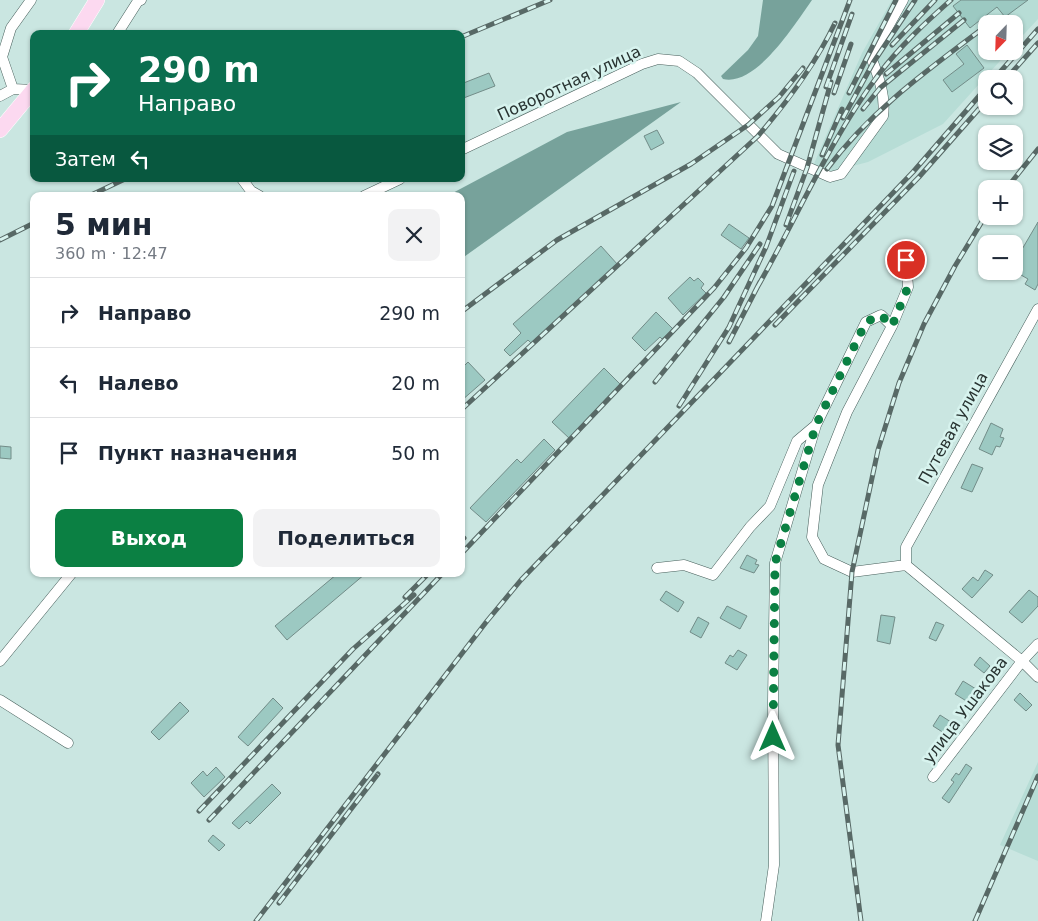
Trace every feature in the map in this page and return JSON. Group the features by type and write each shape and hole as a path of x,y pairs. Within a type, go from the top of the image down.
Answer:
{"main road":[{"path":"78,30 97,0"},
{"path":"0,130 30,94"}],"street":[{"path":"13,89 2,57 11,28 31,0"},
{"path":"120,30 139,0"},
{"name":"Поворотная улица","path":"465,148 642,64 658,59 679,60 697,73 778,154 830,177 841,174 883,116 884,107 878,75 871,57 903,0"},
{"path":"0,96 13,89 30,90"},
{"path":"372,192 394,182"},
{"path":"906,260 908,287 892,326 847,412 818,485 812,537 824,559 852,572 906,565"},
{"name":"Путевая улица","path":"906,565 906,546 1038,309"},
{"path":"766,921 774,865 772,701 775,563 816,425 866,322 881,315 892,326"},
{"path":"658,568 684,565 713,575 750,527 770,506 797,441 816,425"},
{"name":"улица Ушакова","path":"906,565 1022,661 1038,677"},
{"path":"0,661 69,577"},
{"name":"улица Ушакова","path":"933,777 1022,661 1038,644"},
{"path":"0,700 68,743"}],"shaded area":[{"path":"763,0 812,0 785,38 761,64 736,79 723,79 721,76 748,50 758,36"},
{"path":"892,0 1038,0 1038,19 1023,35 1023,15 978,15 978,60 1001,60 992,70 978,70 978,85 943,124 868,162 830,172 813,166 862,53"},
{"path":"681,102 465,256 465,192 454,192 567,132"},
{"path":"1038,762 1038,861 1000,845"}],"building":[{"path":"961,0 1028,0 1008,15 1003,15 997,7 987,15 978,15 978,22 970,28 953,6"},
{"path":"967,45 984,68 978,70 978,72 952,92 943,80 964,64 956,54"},
{"path":"489,73 495,86 465,97 465,82"},
{"path":"657,130 664,143 651,150 644,136"},
{"path":"1038,222 1038,284 1035,290 1025,284 1028,279 1023,276 1023,248"},
{"path":"729,224 749,238 741,249 721,235"},
{"path":"601,246 618,265 531,343 528,340 510,356 504,350 521,333 513,324"},
{"path":"690,277 694,281 698,278 704,284 701,288 706,293 683,315 668,298"},
{"path":"656,312 673,329 662,339 660,337 645,351 632,338"},
{"path":"468,362 485,380 465,398 465,365"},
{"path":"604,368 621,385 570,439 552,422"},
{"path":"991,423 1003,429 1000,437 1004,438 1000,447 996,446 992,455 979,449"},
{"path":"544,439 555,450 486,522 470,508 517,459 521,463"},
{"path":"0,446 11,447 11,459 0,458"},
{"path":"972,464 983,468 972,492 961,488"},
{"path":"747,555 757,560 755,564 759,565 754,573 740,568"},
{"path":"985,570 993,575 972,598 962,589 973,577 978,581"},
{"path":"333,577 361,577 287,640 275,626"},
{"path":"1029,590 1038,597 1038,606 1022,623 1009,612"},
{"path":"666,591 684,602 678,612 660,600"},
{"path":"727,606 747,616 740,629 720,618"},
{"path":"881,615 895,617 890,644 877,641"},
{"path":"698,617 709,623 701,638 690,632"},
{"path":"936,622 944,625 936,641 929,638"},
{"path":"738,650 747,655 737,670 725,663 730,655 733,657"},
{"path":"980,657 990,666 984,673 974,665"},
{"path":"963,681 976,689 968,702 955,694"},
{"path":"1020,693 1032,705 1026,711 1014,700"},
{"path":"273,698 283,708 248,746 238,737"},
{"path":"180,702 189,711 159,740 151,732"},
{"path":"940,715 951,722 944,733 933,726"},
{"path":"966,764 972,768 949,803 942,798 954,782 951,780 956,773 959,775"},
{"path":"216,767 225,777 204,797 191,783 203,771 207,776"},
{"path":"272,784 281,793 250,824 247,821 239,829 232,823"},
{"path":"213,835 225,845 219,851 208,841"}],"railway":[{"path":"465,35 550,0"},
{"path":"465,550 714,288 746,248 772,206 850,0"},
{"path":"849,93 896,0"},
{"path":"843,118 873,63 915,0"},
{"path":"892,45 935,0"},
{"path":"758,286 830,151 861,99 904,44 951,0"},
{"path":"886,74 959,13"},
{"path":"826,87 852,14"},
{"path":"863,109 880,88 964,20"},
{"path":"465,406 758,136 800,82 819,53 835,23"},
{"path":"1002,70 1038,29"},
{"path":"827,169 862,128 881,110 922,75 978,32"},
{"path":"1014,70 1038,43"},
{"path":"834,93 851,44"},
{"path":"465,309 557,240 691,164 748,125 779,97 803,68"},
{"path":"786,225 807,168 831,82"},
{"path":"256,921 487,621 521,580 913,172 978,97"},
{"path":"822,155 842,109"},
{"path":"775,325 919,177 978,110"},
{"path":"1013,180 1038,149"},
{"path":"679,406 729,327 766,247 794,171"},
{"path":"97,192 119,182"},
{"path":"0,240 30,225"},
{"path":"861,921 838,745 852,572 878,450 899,383 924,324 955,266 980,225"},
{"path":"655,382 724,297 760,244"},
{"path":"729,342 760,282"},
{"path":"405,597 425,577"},
{"path":"209,820 439,577"},
{"path":"199,811 353,649 414,595"},
{"path":"279,903 378,774"},
{"path":"975,921 1038,776"}],"route":[{"path":"773,737 775,563 816,425 866,322 881,315 892,326 908,287 906,260"}]}
